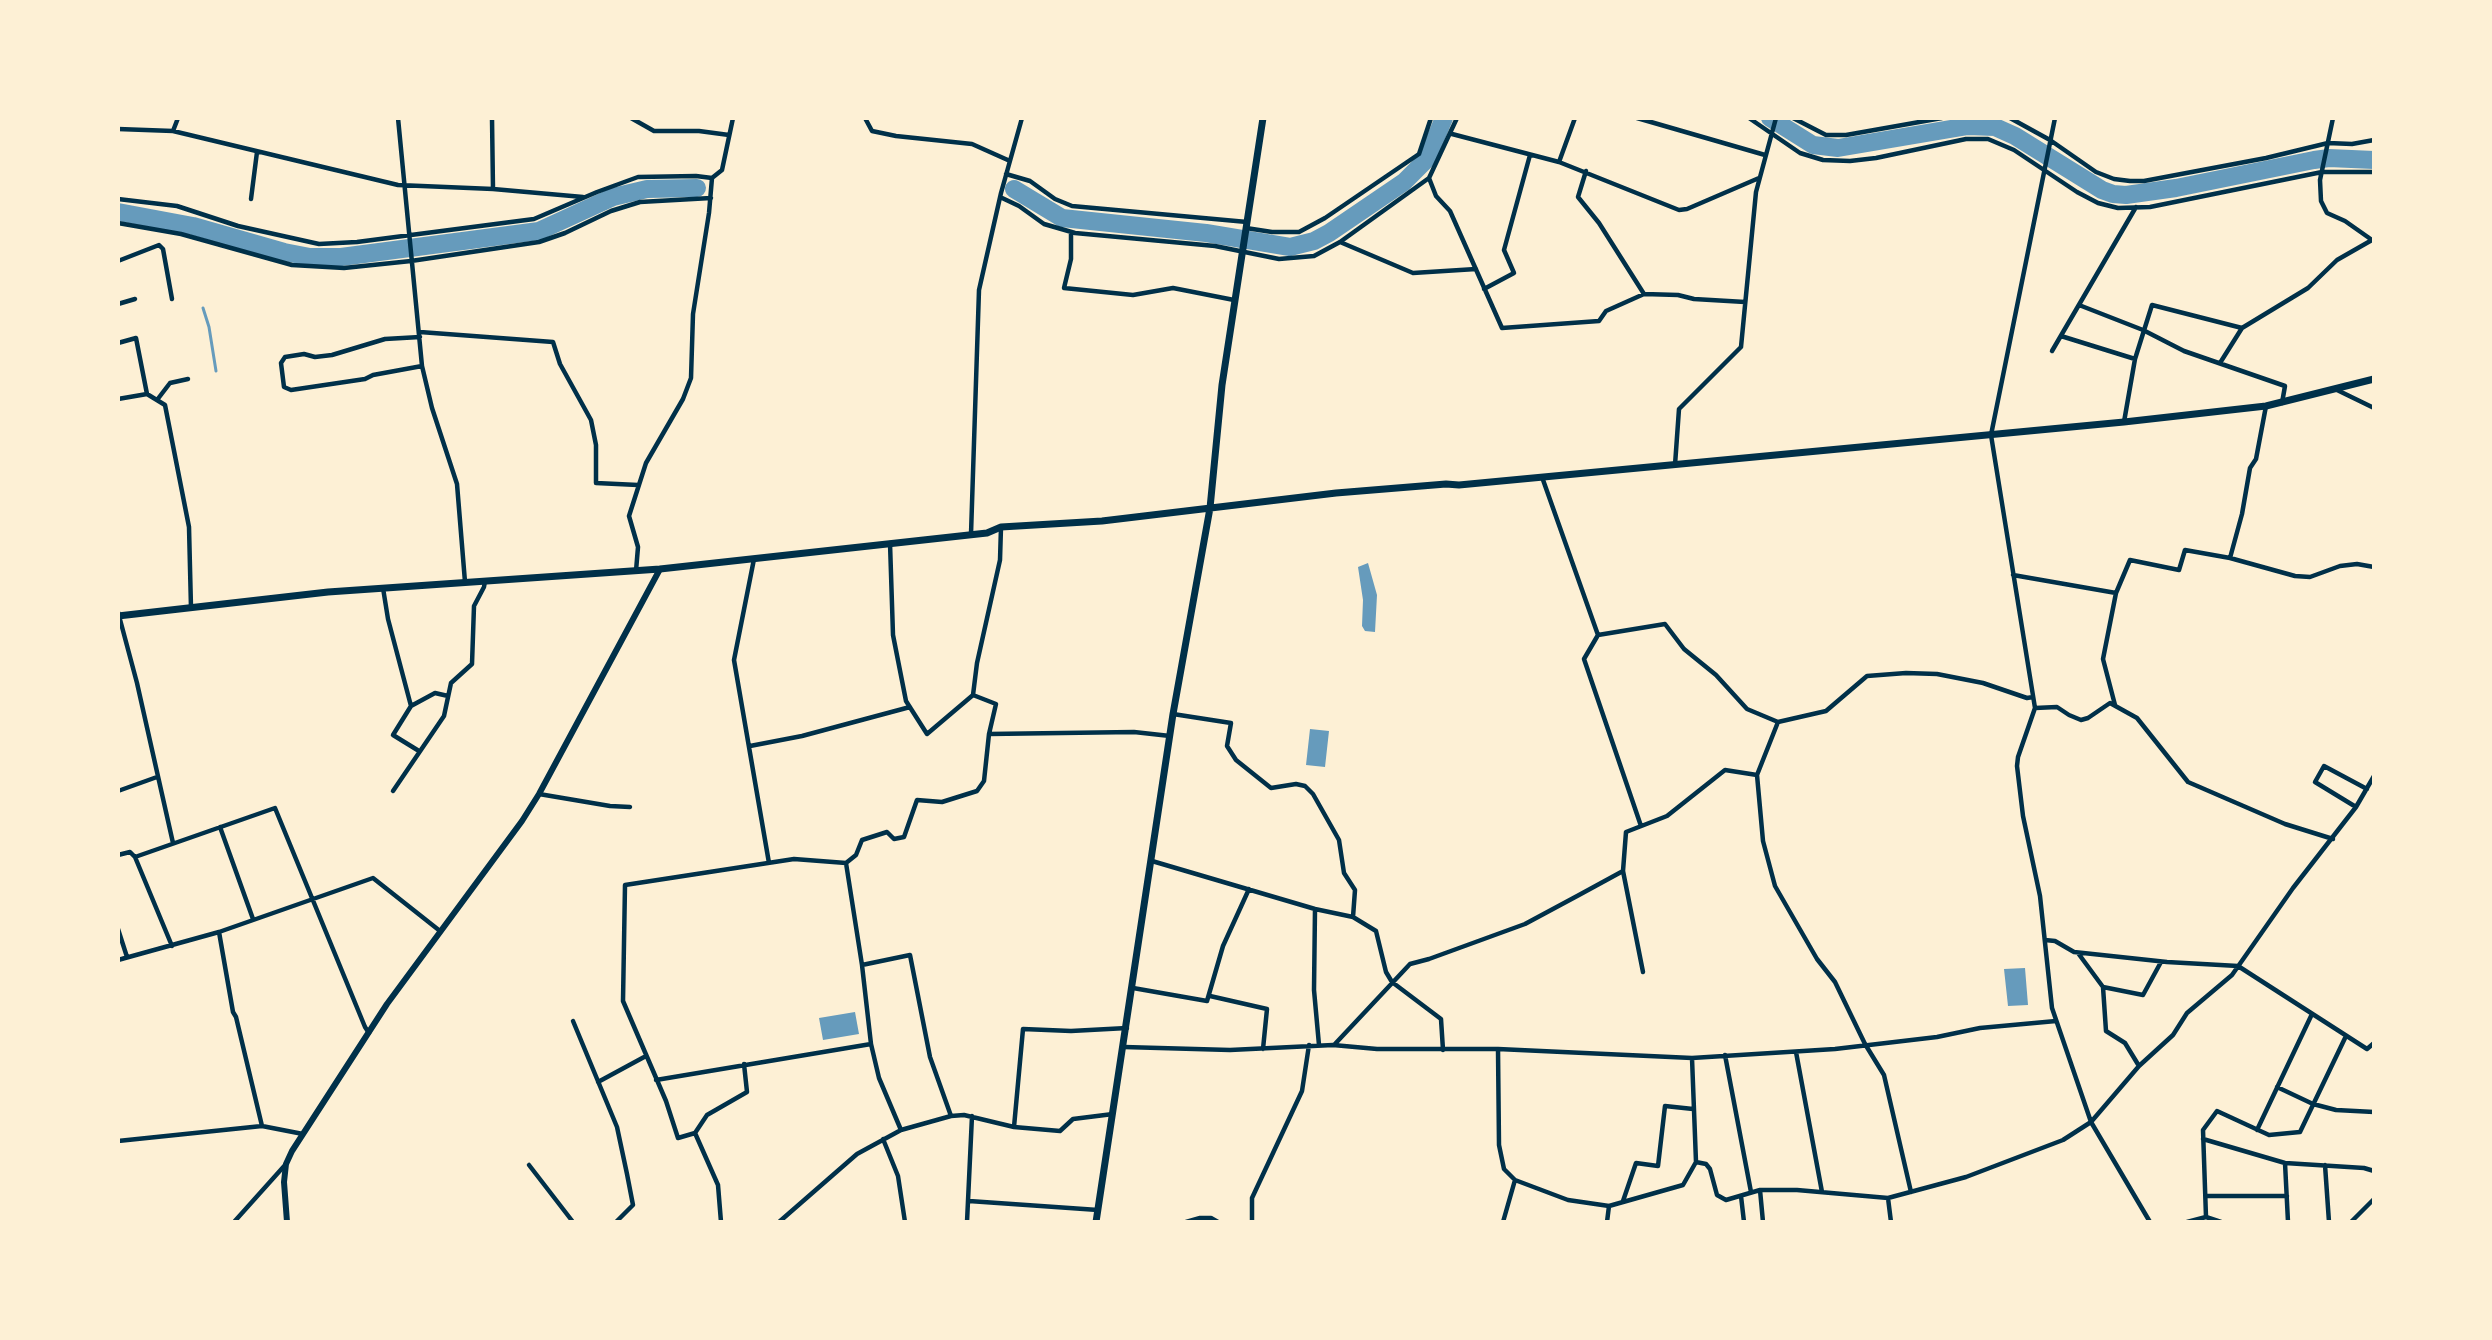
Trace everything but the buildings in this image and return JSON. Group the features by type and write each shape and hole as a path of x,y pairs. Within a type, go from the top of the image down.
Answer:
{"main road":[{"path":"1096,1221 1173,714 1210,508 1222,385 1263,118"},
{"path":"119,614 383,588 660,569 987,533 1001,527 1102,521 1336,493 1446,484 1459,485 2124,422 2266,406 2337,390 2373,379"}],"street":[{"path":"173,131 178,118"},
{"path":"398,118 422,366 432,408 458,484 465,582"},
{"path":"492,118 494,189"},
{"path":"631,118 654,131 699,131 729,135"},
{"path":"118,199 177,206 248,228 319,244 409,238 534,219 638,177 712,178 722,170 733,118"},
{"path":"865,118 872,131 896,136 972,144 1010,161"},
{"path":"971,534 979,290 1000,197 1022,118"},
{"path":"1006,174 1030,181 1055,199 1072,206 1247,225 1272,232 1299,232 1325,218 1419,153 1431,118"},
{"path":"1000,197 1044,224 1071,232 1215,246 1279,259 1314,256 1340,242 1429,178 1452,134 1457,118"},
{"path":"1559,162 1575,118"},
{"path":"1637,118 1765,154"},
{"path":"1749,118 1800,153 1813,158 1850,161 1966,139 1988,139 2009,147 2098,203 2118,207 2150,207 2244,189 2322,170 2373,172"},
{"path":"1675,465 1678,410 1741,347 1759,178 1776,118"},
{"path":"1793,118 1826,135 1846,135 1942,118"},
{"path":"2010,118 2096,172 2114,179 2130,181 2176,175 2328,143 2352,144 2373,140"},
{"path":"2055,118 1991,435 2035,708 2017,766 2023,816 2040,896 2052,1008 2091,1122 2150,1221"},
{"path":"2220,363 2241,328 2308,288 2337,260 2373,240 2345,220 2326,213 2321,201 2322,170 2333,118"},
{"path":"118,129 173,131 386,183 585,197"},
{"path":"1452,134 1586,171 1679,210 1687,209 1759,178"},
{"path":"251,199 257,152"},
{"path":"1485,290 1514,273 1504,250 1530,155"},
{"path":"1586,171 1578,197 1599,223 1644,294"},
{"path":"636,571 638,547 629,516 646,463 683,399 691,378 693,314 712,178"},
{"path":"1429,178 1436,196 1450,211 1502,328 1599,321 1606,311 1644,294 1678,294 1694,299 1745,302"},
{"path":"118,223 181,234 270,260 310,267 353,267 539,242 565,233 611,211 640,202 711,198"},
{"path":"2052,351 2136,207"},
{"path":"1071,232 1071,259 1064,288 1133,296 1173,288 1234,300"},
{"path":"1340,242 1413,273 1476,269"},
{"path":"118,261 159,245 163,249 172,299"},
{"path":"118,304 135,299"},
{"path":"2079,305 2143,330 2184,351 2285,386 2282,403"},
{"path":"2124,422 2135,359 2152,305 2241,328"},
{"path":"422,366 373,375 365,379 291,390 284,387 281,363 285,357 304,354 315,357 332,355 385,339 420,334 553,342 560,364 591,420 596,445 596,483 638,485"},
{"path":"2061,336 2135,359"},
{"path":"118,343 136,338 147,394"},
{"path":"157,400 170,383 188,379"},
{"path":"2337,390 2373,408"},
{"path":"118,399 147,394 165,405 187,517 191,608"},
{"path":"2230,558 2242,514 2250,468 2256,459 2266,406"},
{"path":"1542,476 1598,635 1584,659 1641,826"},
{"path":"890,543 893,635 906,701 927,734 973,694 977,663 1000,560 1001,527"},
{"path":"2115,705 2103,659 2116,592 2130,560 2179,570 2184,550 2230,558 2295,576 2310,577 2340,566 2357,564 2373,567"},
{"path":"754,559 734,660 769,863"},
{"path":"234,1221 286,1164 369,1033 440,931 515,831 539,794 660,569"},
{"path":"2013,575 2116,592"},
{"path":"393,791 444,716 451,683 472,664 474,606 484,587 484,581"},
{"path":"383,588 388,619 411,706"},
{"path":"119,614 173,843"},
{"path":"1598,635 1665,624 1684,649 1716,675 1747,709 1778,722 1826,711 1867,676 1887,674 1937,674 1983,683 2027,699 2033,698"},
{"path":"419,751 393,735 411,706 435,693 448,696"},
{"path":"744,1064 747,1092 707,1115 694,1133 678,1138 666,1101 624,1001 625,885 794,859 846,863 856,855 861,840 886,832 894,839 904,837 917,800 942,802 977,791 984,781 988,734 996,704 973,694"},
{"path":"2035,708 2057,707 2081,720 2088,718 2110,703 2115,705 2137,718 2188,783 2285,824 2333,839"},
{"path":"750,746 802,736 910,707"},
{"path":"1173,714 1231,723 1227,746 1236,760 1271,788 1296,784 1305,786 1313,794 1339,840 1344,873 1355,890 1353,917"},
{"path":"1778,722 1757,775 1763,841 1775,886 1817,959 1835,982 1865,1044 1884,1075 1911,1192"},
{"path":"988,734 1134,732 1170,736"},
{"path":"2356,807 2315,782 2324,766 2367,789"},
{"path":"1643,972 1623,871 1626,832 1667,816 1725,770 1757,775"},
{"path":"118,791 157,777"},
{"path":"1696,1162 1706,1164 1710,1169 1717,1195 1726,1200 1760,1190 1822,1192 1888,1198 1966,1177 2063,1140 2091,1122 2139,1066 2173,1035 2187,1013 2232,975 2293,888 2333,839 2373,779"},
{"path":"539,794 610,806 630,807"},
{"path":"135,857 275,808 364,1027 369,1033"},
{"path":"220,827 254,919"},
{"path":"118,855 130,852 135,857 172,946"},
{"path":"1152,861 1315,909 1353,917 1376,931 1386,972 1392,982 1441,1019 1443,1050"},
{"path":"846,863 862,965 871,1044 879,1078 901,1130"},
{"path":"1334,1045 1410,964 1525,924 1623,871"},
{"path":"118,960 219,932 373,878 440,931"},
{"path":"1133,988 1207,1001 1223,946 1248,889"},
{"path":"1315,909 1314,990 1319,1045"},
{"path":"118,928 128,957"},
{"path":"219,932 234,1014 262,1125"},
{"path":"2045,940 2055,941 2078,953 2161,962 2238,966 2367,1049 2373,1043"},
{"path":"2078,953 2103,987 2106,1031 2125,1043 2139,1066"},
{"path":"862,965 909,955 930,1057 951,1116"},
{"path":"2103,987 2143,995 2161,962"},
{"path":"1210,996 1267,1009 1263,1049"},
{"path":"2257,1130 2312,1014"},
{"path":"573,1021 616,1126 633,1205 616,1221"},
{"path":"1124,1047 1263,1049 1334,1045 1377,1049 1498,1049 1692,1058 1796,1052 1937,1037 1980,1028 2056,1021"},
{"path":"1014,1126 1023,1029 1071,1031 1127,1028"},
{"path":"2206,1217 2203,1130 2217,1111 2268,1136 2300,1131 2346,1036"},
{"path":"656,1080 871,1044"},
{"path":"1252,1221 1252,1198 1302,1091 1309,1045"},
{"path":"1498,1049 1499,1145 1504,1169 1515,1180 1568,1200 1610,1206 1683,1185 1696,1162 1692,1058"},
{"path":"1796,1052 1822,1192"},
{"path":"1725,1055 1751,1192"},
{"path":"598,1082 646,1056"},
{"path":"2277,1087 2313,1104 2336,1110 2373,1112"},
{"path":"1623,1201 1636,1163 1658,1166 1665,1106 1693,1109"},
{"path":"779,1221 857,1154 901,1130 951,1116 972,1116 1014,1126 1060,1131 1073,1119 1113,1114"},
{"path":"967,1221 972,1116"},
{"path":"118,1141 262,1125 303,1134"},
{"path":"694,1133 718,1185 721,1221"},
{"path":"883,1139 898,1176 905,1221"},
{"path":"2203,1139 2285,1163 2364,1168 2373,1171"},
{"path":"2285,1163 2288,1221"},
{"path":"286,1164 284,1182 287,1221"},
{"path":"529,1165 573,1221"},
{"path":"2325,1165 2329,1221"},
{"path":"1503,1221 1515,1180"},
{"path":"1760,1190 1763,1221"},
{"path":"1741,1196 1744,1221"},
{"path":"2206,1196 2287,1196"},
{"path":"1888,1198 1891,1221"},
{"path":"2351,1221 2373,1198"},
{"path":"969,1202 1098,1210"},
{"path":"1607,1221 1610,1206"},
{"path":"2187,1221 2206,1217 2221,1221"},
{"path":"1186,1221 1211,1218 1218,1221"}],"water":[{"path":"1368,563 1377,595 1375,632 1365,631 1362,626 1363,600 1358,567"},
{"path":"1310,729 1329,731 1325,767 1306,765"},
{"path":"2025,968 2028,1005 2008,1006 2004,969"},
{"path":"855,1012 859,1034 823,1040 819,1018"}],"waterway":[{"path":"1014,189 1062,218 1206,233 1290,247 1314,241 1329,233 1404,182 1427,159 1444,118"},
{"path":"1770,118 1813,145 1838,148 1968,126 1995,127 2015,136 2102,190 2126,195 2176,188 2314,160 2329,158 2374,160"},
{"path":"118,212 193,226 284,252 310,257 341,257 539,231 613,197 647,189 697,188"},
{"path":"203,308 209,327 216,371"}]}
